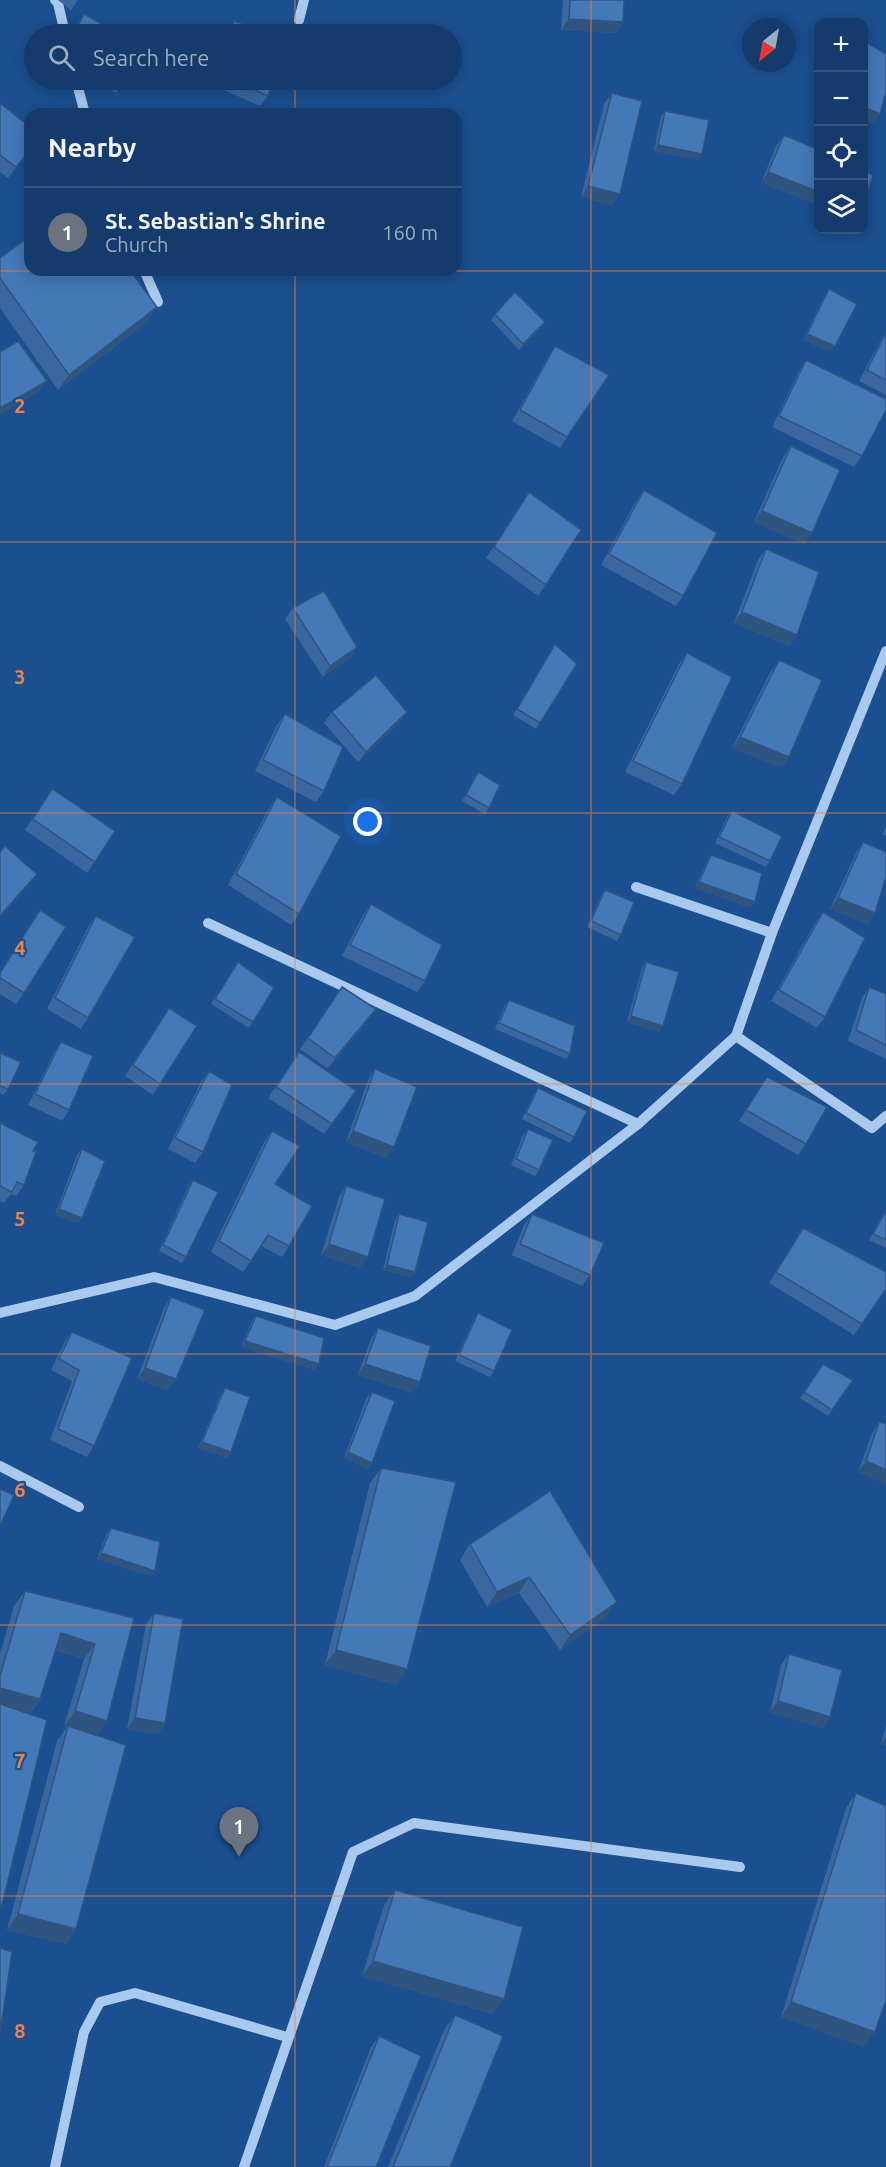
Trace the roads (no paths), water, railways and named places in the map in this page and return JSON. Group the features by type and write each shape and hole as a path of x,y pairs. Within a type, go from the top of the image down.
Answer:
{"street":[{"path":"55,0 58,3 63,24"},
{"path":"298,20 304,0"},
{"path":"79,90 83,108"},
{"path":"147,276 158,302"},
{"path":"0,1313 154,1277 335,1325 415,1296 638,1124 736,1036 772,933 885,657"},
{"path":"636,887 772,933"},
{"path":"208,923 638,1124"},
{"path":"736,1036 872,1128 886,1116"},
{"path":"0,1466 79,1507"},
{"path":"244,2167 287,2037 353,1852 414,1823 740,1867"},
{"path":"55,2167 84,2032 100,2002 135,1993 287,2037"}],"place":[{"name":"St. Sebastian's Shrine","path":"239,1857"}]}
